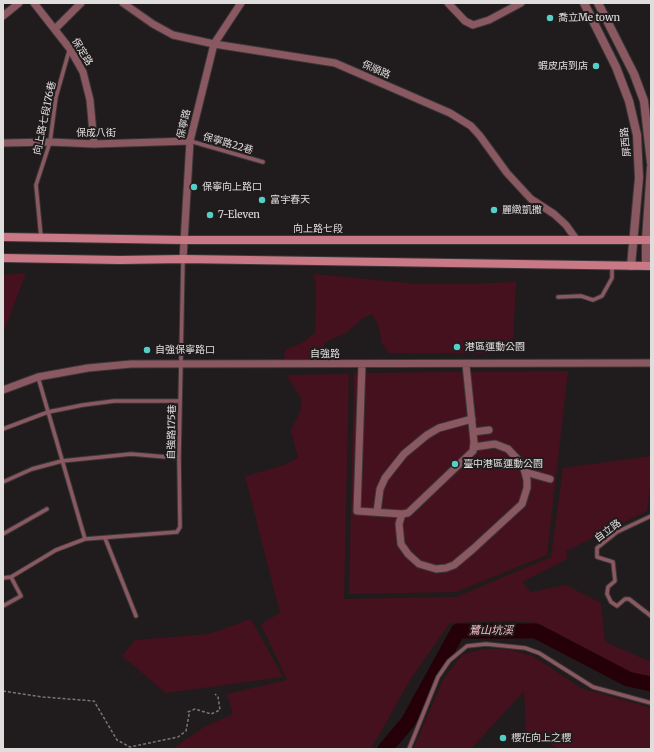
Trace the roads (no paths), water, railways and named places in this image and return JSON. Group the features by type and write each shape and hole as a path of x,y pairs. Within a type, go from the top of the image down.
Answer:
{"main road":[{"name":"向上路七段","path":"3,237 183,240 648,240"},
{"path":"3,258 120,260 183,259 648,266"}],"street":[{"path":"3,16 19,3"},
{"name":"保定路","path":"34,3 70,49 83,72 90,100 94,144"},
{"path":"55,29 81,3"},
{"name":"保順路","path":"123,3 153,24 174,35 214,44 335,63 450,113 471,126 507,173 531,199 554,214 566,225 576,239"},
{"name":"保寧路","path":"183,259 190,141 214,44 241,3"},
{"path":"448,3 465,21 473,25 489,20 521,3"},
{"name":"屏西路","path":"584,3 616,67 629,101 637,135 639,178 631,266"},
{"path":"598,3 634,74 644,101 651,114"},
{"path":"644,101 651,163"},
{"name":"保成八街","path":"3,143 50,142 94,144 190,141"},
{"path":"648,266 651,167"},
{"name":"自強路","path":"3,390 38,377 95,368 182,363 466,365 651,363"},
{"path":"362,364 357,511 402,514 408,513 473,451 472,419 466,365"},
{"path":"377,512 380,489 385,478 404,454 426,435 439,428 472,419"},
{"path":"473,432 489,430"},
{"path":"402,514 398,524 401,544 408,554 419,564 436,569 446,568 462,558 522,504 527,488 523,465 508,449 495,444 474,447"},
{"path":"525,472 550,479"}],"lane":[{"name":"向上路七段176巷","path":"41,237 36,185 50,142 56,97 70,49"},
{"name":"保寧路22巷","path":"190,141 263,162"},
{"name":"自強路175巷","path":"11,577 56,550 85,539 177,532 180,526 179,458 183,259"},
{"path":"558,297 581,296 593,300 602,296 612,279 614,272 612,266"},
{"path":"38,377 85,539"},
{"path":"3,429 48,412 114,401 180,401"},
{"path":"3,482 32,469 62,461 131,454 179,458"},
{"path":"3,534 48,509"},
{"name":"自立路","path":"651,516 617,532 597,548 597,557 613,562 615,581 608,587 607,594 611,602 617,606 625,599 630,599 651,616"},
{"path":"105,538 136,616"},
{"path":"3,578 11,577 21,596 3,606"},
{"path":"409,749 438,677 449,661 466,646 486,644 524,648 539,653 593,687 651,702"}],"waterway":[{"name":"鷺山坑溪","path":"385,749 408,722 458,631 536,631 628,679 651,684"}],"place":[{"name":"喬立Me town","path":"550,18"},
{"name":"蝦皮店到店","path":"596,66"},
{"name":"保寧向上路口","path":"194,187"},
{"name":"富宇春天","path":"262,200"},
{"name":"麗緻凱撒","path":"494,210"},
{"name":"7-Eleven","path":"210,215"},
{"name":"港區運動公園","path":"457,347"},
{"name":"自強保寧路口","path":"147,350"},
{"name":"臺中港區運動公園","path":"455,464"},
{"name":"櫻花向上之櫻","path":"503,738"}]}
